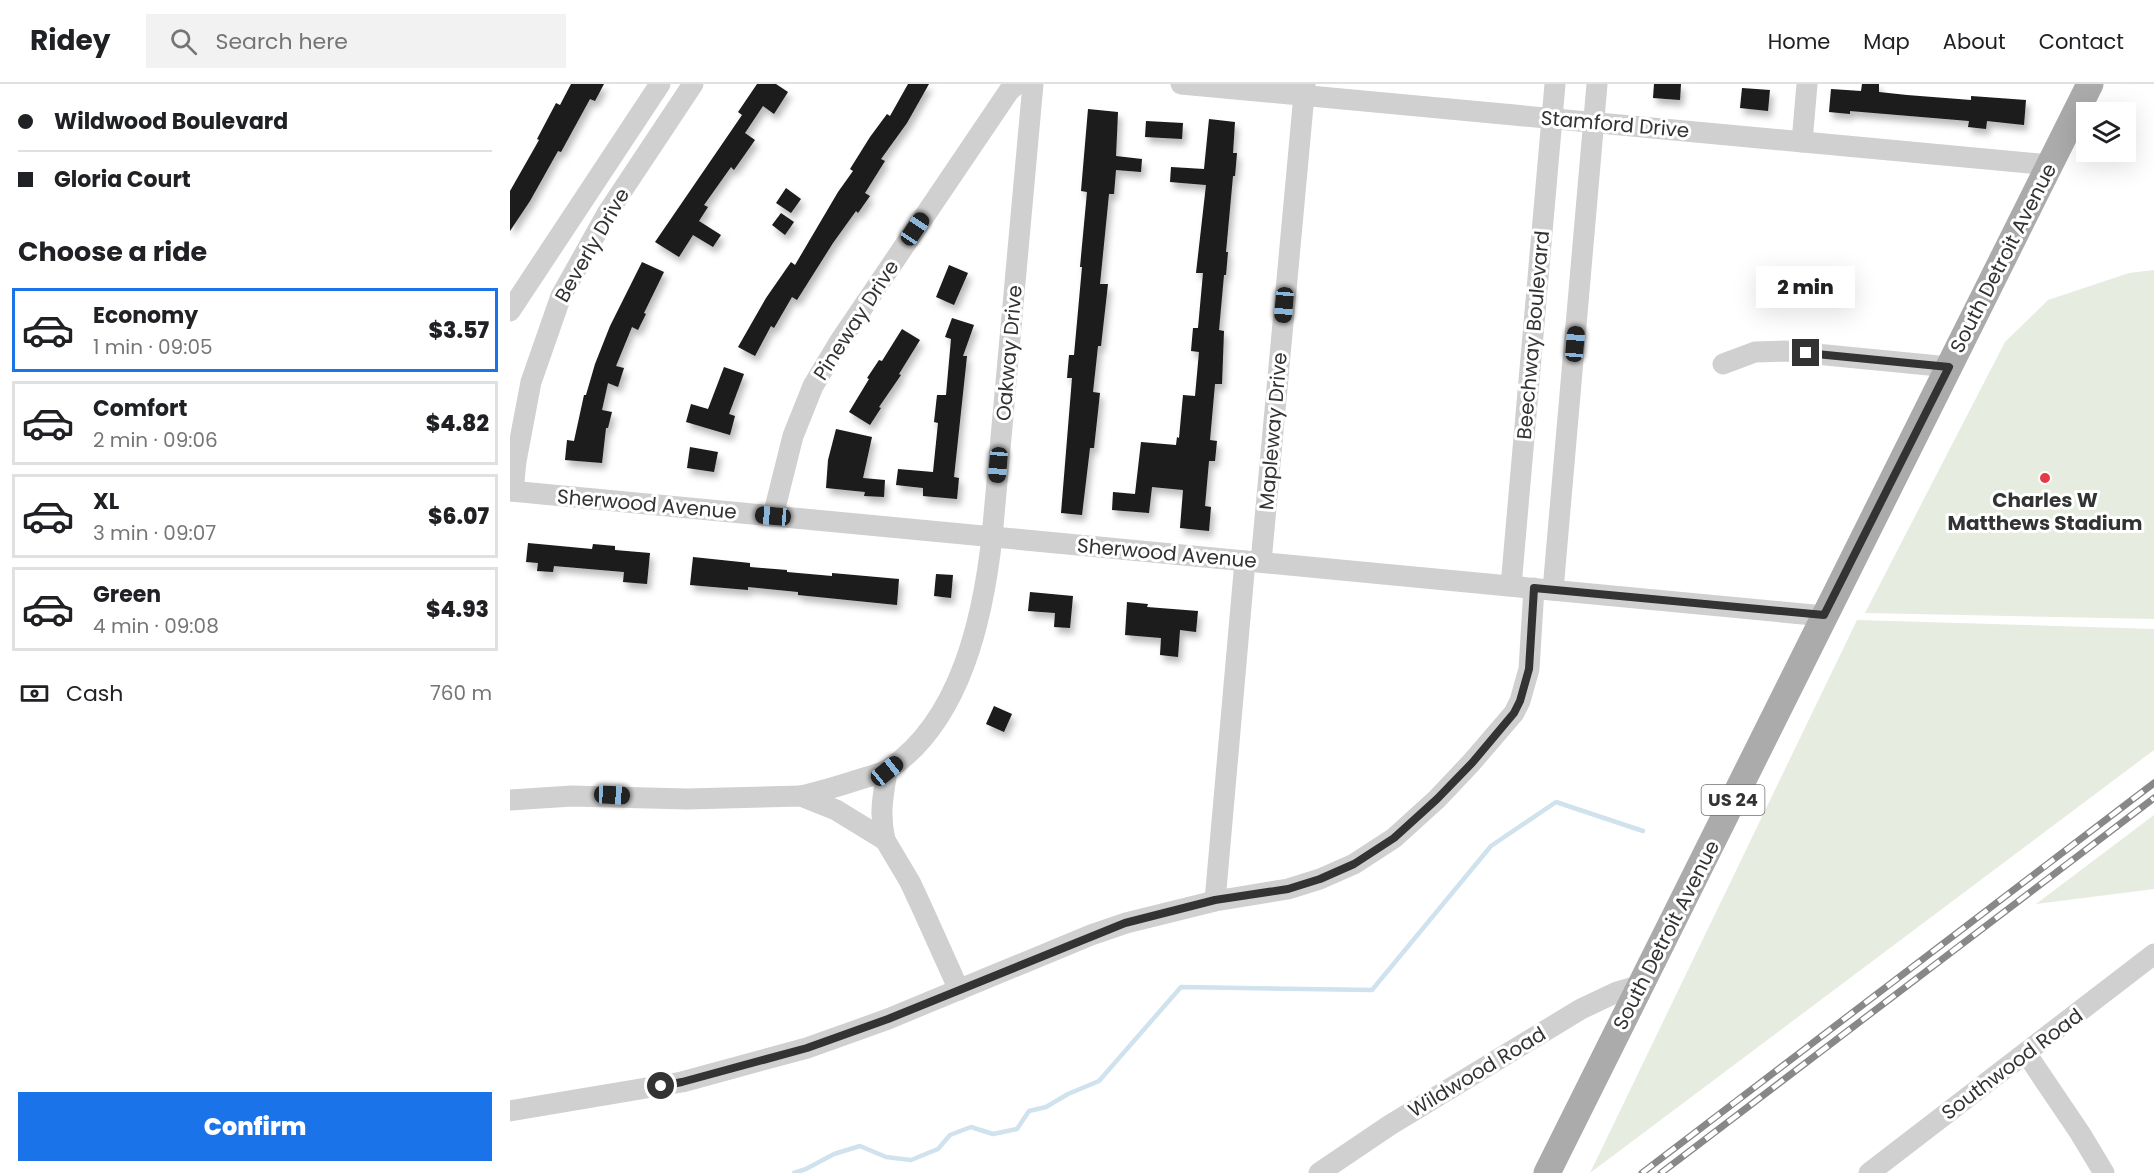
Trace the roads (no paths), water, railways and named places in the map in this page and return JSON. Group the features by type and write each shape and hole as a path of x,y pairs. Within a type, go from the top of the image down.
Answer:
{"main road":[{"name":"South Detroit Avenue","path":"1546,1173 2090,84"}],"street":[{"name":"Beverly Drive","path":"510,311 660,84"},
{"name":"Beverly Drive","path":"511,491 531,382 561,296 608,212 693,84"},
{"name":"Pineway Drive","path":"773,516 793,436 813,386 888,268 1009,91 1017,84"},
{"name":"Oakway Drive","path":"887,771 923,739 956,684 973,640 981,609 992,537 1033,84"},
{"name":"Stamford Drive","path":"1181,84 1304,90 1551,118 2050,165"},
{"name":"Beechway Boulevard","path":"1511,586 1555,84"},
{"path":"510,1111 682,1082 807,1048 888,1019 1117,926 1215,900 1288,889 1329,876 1362,859 1394,838 1437,799 1472,763 1514,713 1520,701 1529,669 1544,589 1597,84"},
{"path":"1802,142 1807,84"},
{"name":"Mapleway Drive","path":"1215,900 1304,90"},
{"path":"1723,364 1755,352 1785,351 1949,367"},
{"name":"Sherwood Avenue","path":"511,491 1824,615"},
{"path":"510,800 572,796 687,799 801,796 887,771 881,807 885,840 919,900 959,990"},
{"path":"801,796 836,810 885,840"},
{"name":"Southwood Road","path":"1869,1173 2154,954"},
{"name":"Wildwood Road","path":"1319,1173 1390,1125 1581,1009 1617,992 1641,985"},
{"path":"2026,1053 2104,1173"}],"waterway":[{"path":"794,1173 834,1154 860,1146 886,1157 911,1160 938,1149 950,1135 971,1127 993,1134 1017,1129 1029,1111 1046,1107 1068,1094 1099,1081 1181,987 1372,990 1491,846 1556,802 1643,831"}],"railway":[{"path":"1642,1173 2154,783"},
{"path":"1661,1173 2154,798"}],"place":[{"name":"Charles W Matthews Stadium","path":"2045,478"}]}
